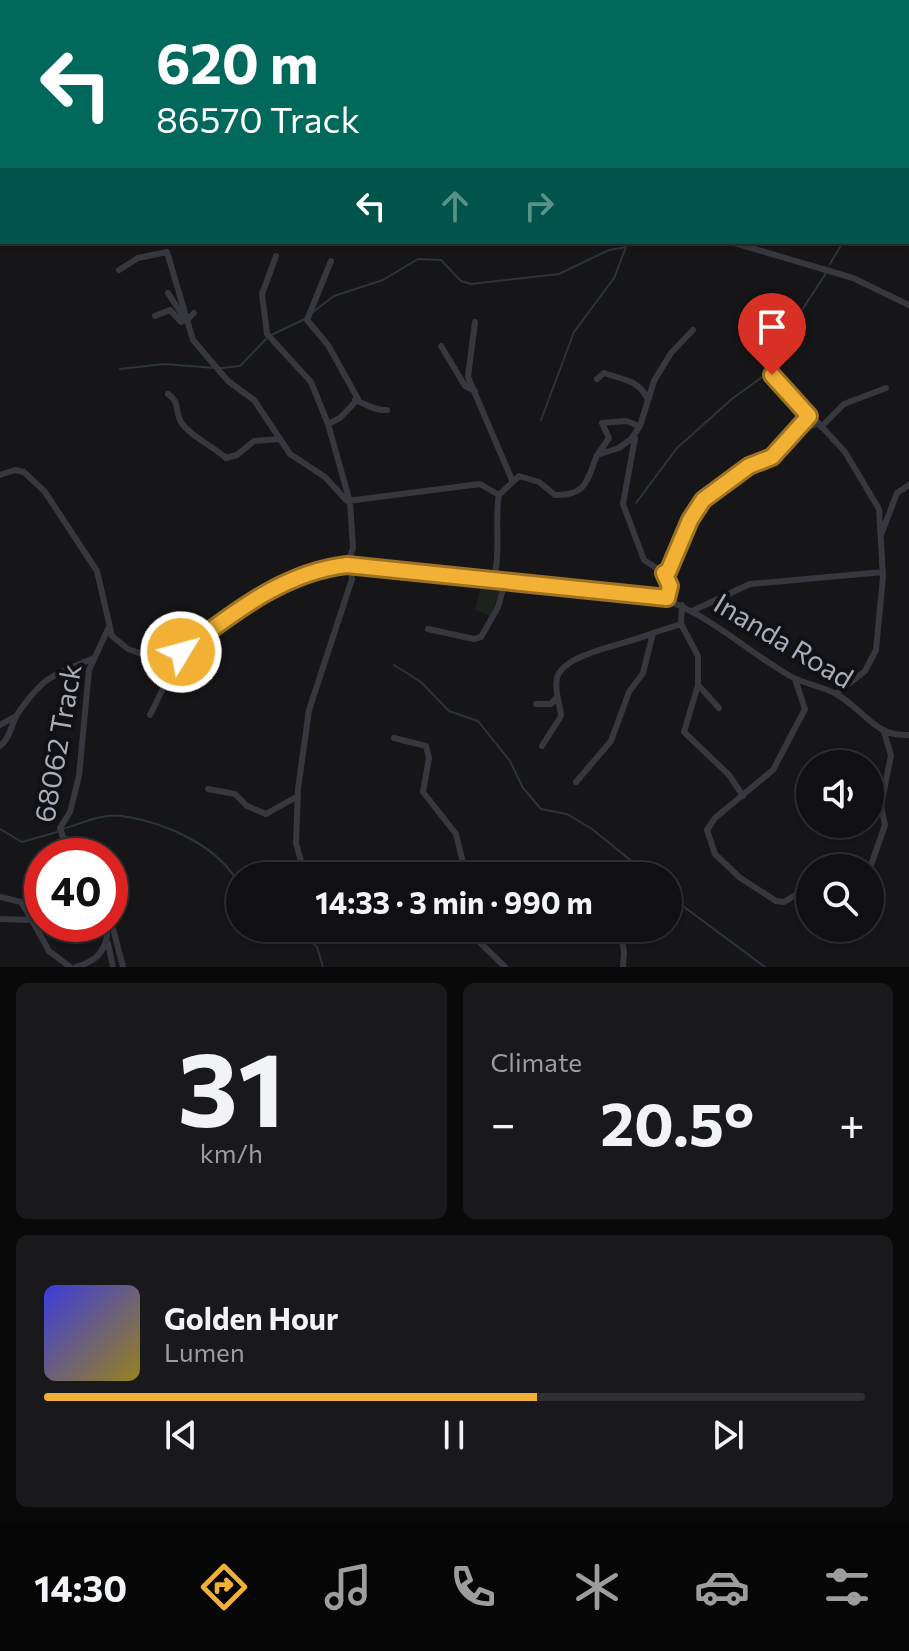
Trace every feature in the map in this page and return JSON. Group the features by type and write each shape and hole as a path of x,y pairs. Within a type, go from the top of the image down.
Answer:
{"street":[{"path":"738,244 853,278 909,305"},
{"path":"119,270 138,258 163,251 171,257 188,331"},
{"path":"276,256 262,290 267,334 311,382 328,424 350,502 353,548 348,565 352,579 310,705 298,796 296,843 301,862"},
{"path":"328,424 340,418 357,394 350,379 307,320 331,261"},
{"path":"168,293 186,321"},
{"path":"155,316 170,310 222,376 254,400 290,454 325,477 350,502"},
{"path":"186,321 194,313"},
{"path":"475,322 468,377 512,480"},
{"path":"667,598 670,586 664,573 644,560 623,504 647,398 671,353 693,330"},
{"path":"441,346 465,386 475,391"},
{"path":"767,367 845,452 875,500 883,572 873,657 865,671 836,694"},
{"path":"597,379 604,373 625,378 643,390 647,398"},
{"path":"798,430 819,426 844,404 886,388"},
{"path":"168,394 175,399 180,419 188,431 226,458 237,455 254,441 280,439"},
{"path":"355,400 365,402 375,410 387,410"},
{"path":"664,573 668,572 690,520 703,500 749,466 772,457 809,416"},
{"path":"492,581 497,572 494,556 499,495 512,480 519,476 533,480 555,495 576,494 589,484 598,454 609,438 602,423 626,421 638,428"},
{"path":"598,454 623,446 638,428"},
{"path":"0,475 15,470 24,472 66,518 102,582 108,629 119,643 139,654 157,657 181,652"},
{"path":"350,502 363,497 480,484 499,495"},
{"path":"881,535 897,493 909,485"},
{"name":"Inanda Road","path":"181,652 272,589 308,572 348,565 667,598 792,677 836,694 884,732"},
{"path":"692,611 750,584 883,572"},
{"path":"428,629 476,639 485,633 492,621 505,582"},
{"path":"682,605 681,624 697,655 698,685 684,732 729,775 743,796"},
{"path":"542,746 561,718 557,697 559,672 577,658 681,624"},
{"name":"68062 Track","path":"64,838 60,828 70,812 79,776 88,707 88,676 108,629"},
{"path":"576,782 608,746 629,692 643,673 653,633"},
{"path":"150,715 181,652"},
{"path":"0,746 8,738 16,716 46,678 94,658"},
{"path":"792,677 805,702 802,719 773,770 709,825 710,844 727,868 776,901 784,902 796,895"},
{"path":"698,685 719,708"},
{"path":"536,704 551,704 557,697"},
{"path":"0,725 16,716"},
{"path":"875,854 885,825 881,806 891,755 884,732 909,735"},
{"path":"394,738 426,746 427,770 422,783 425,797 456,834 462,862"},
{"path":"208,789 235,794 247,806 266,814 298,796"},
{"path":"0,897 21,902 24,907"},
{"path":"0,919 24,920"},
{"path":"44,942 49,951 73,967 95,959 108,943"},
{"path":"117,942 123,967"},
{"path":"481,942 505,967"},
{"path":"622,942 623,967"},
{"path":"108,943 113,967"}],"shaded area":[{"path":"481,587 500,590 490,616 475,610"}],"waterway":[{"path":"541,420 574,332 614,278 627,244"},
{"path":"830,264 842,244"},
{"path":"313,312 334,296 383,280 418,259 441,260 461,281 471,284 559,274 609,250 626,247"},
{"path":"771,369 787,333 826,273"},
{"path":"271,335 305,319"},
{"path":"221,368 240,366 266,339"},
{"path":"120,369 164,364 215,368"},
{"path":"636,503 677,448 733,398 765,375"},
{"path":"394,665 421,682 449,711 478,721 510,761 523,788 541,809 567,814 592,829 633,862"},
{"path":"62,829 114,815 139,819 190,839 226,866"},
{"path":"0,829 22,842 57,832"},
{"path":"682,905 765,967"},
{"path":"312,942 317,947 323,967"}],"route":[{"path":"181,652 272,589 308,572 332,566 347,565 667,598 670,586 664,573 668,572 690,520 703,500 749,466 772,457 809,416 772,375"}]}
